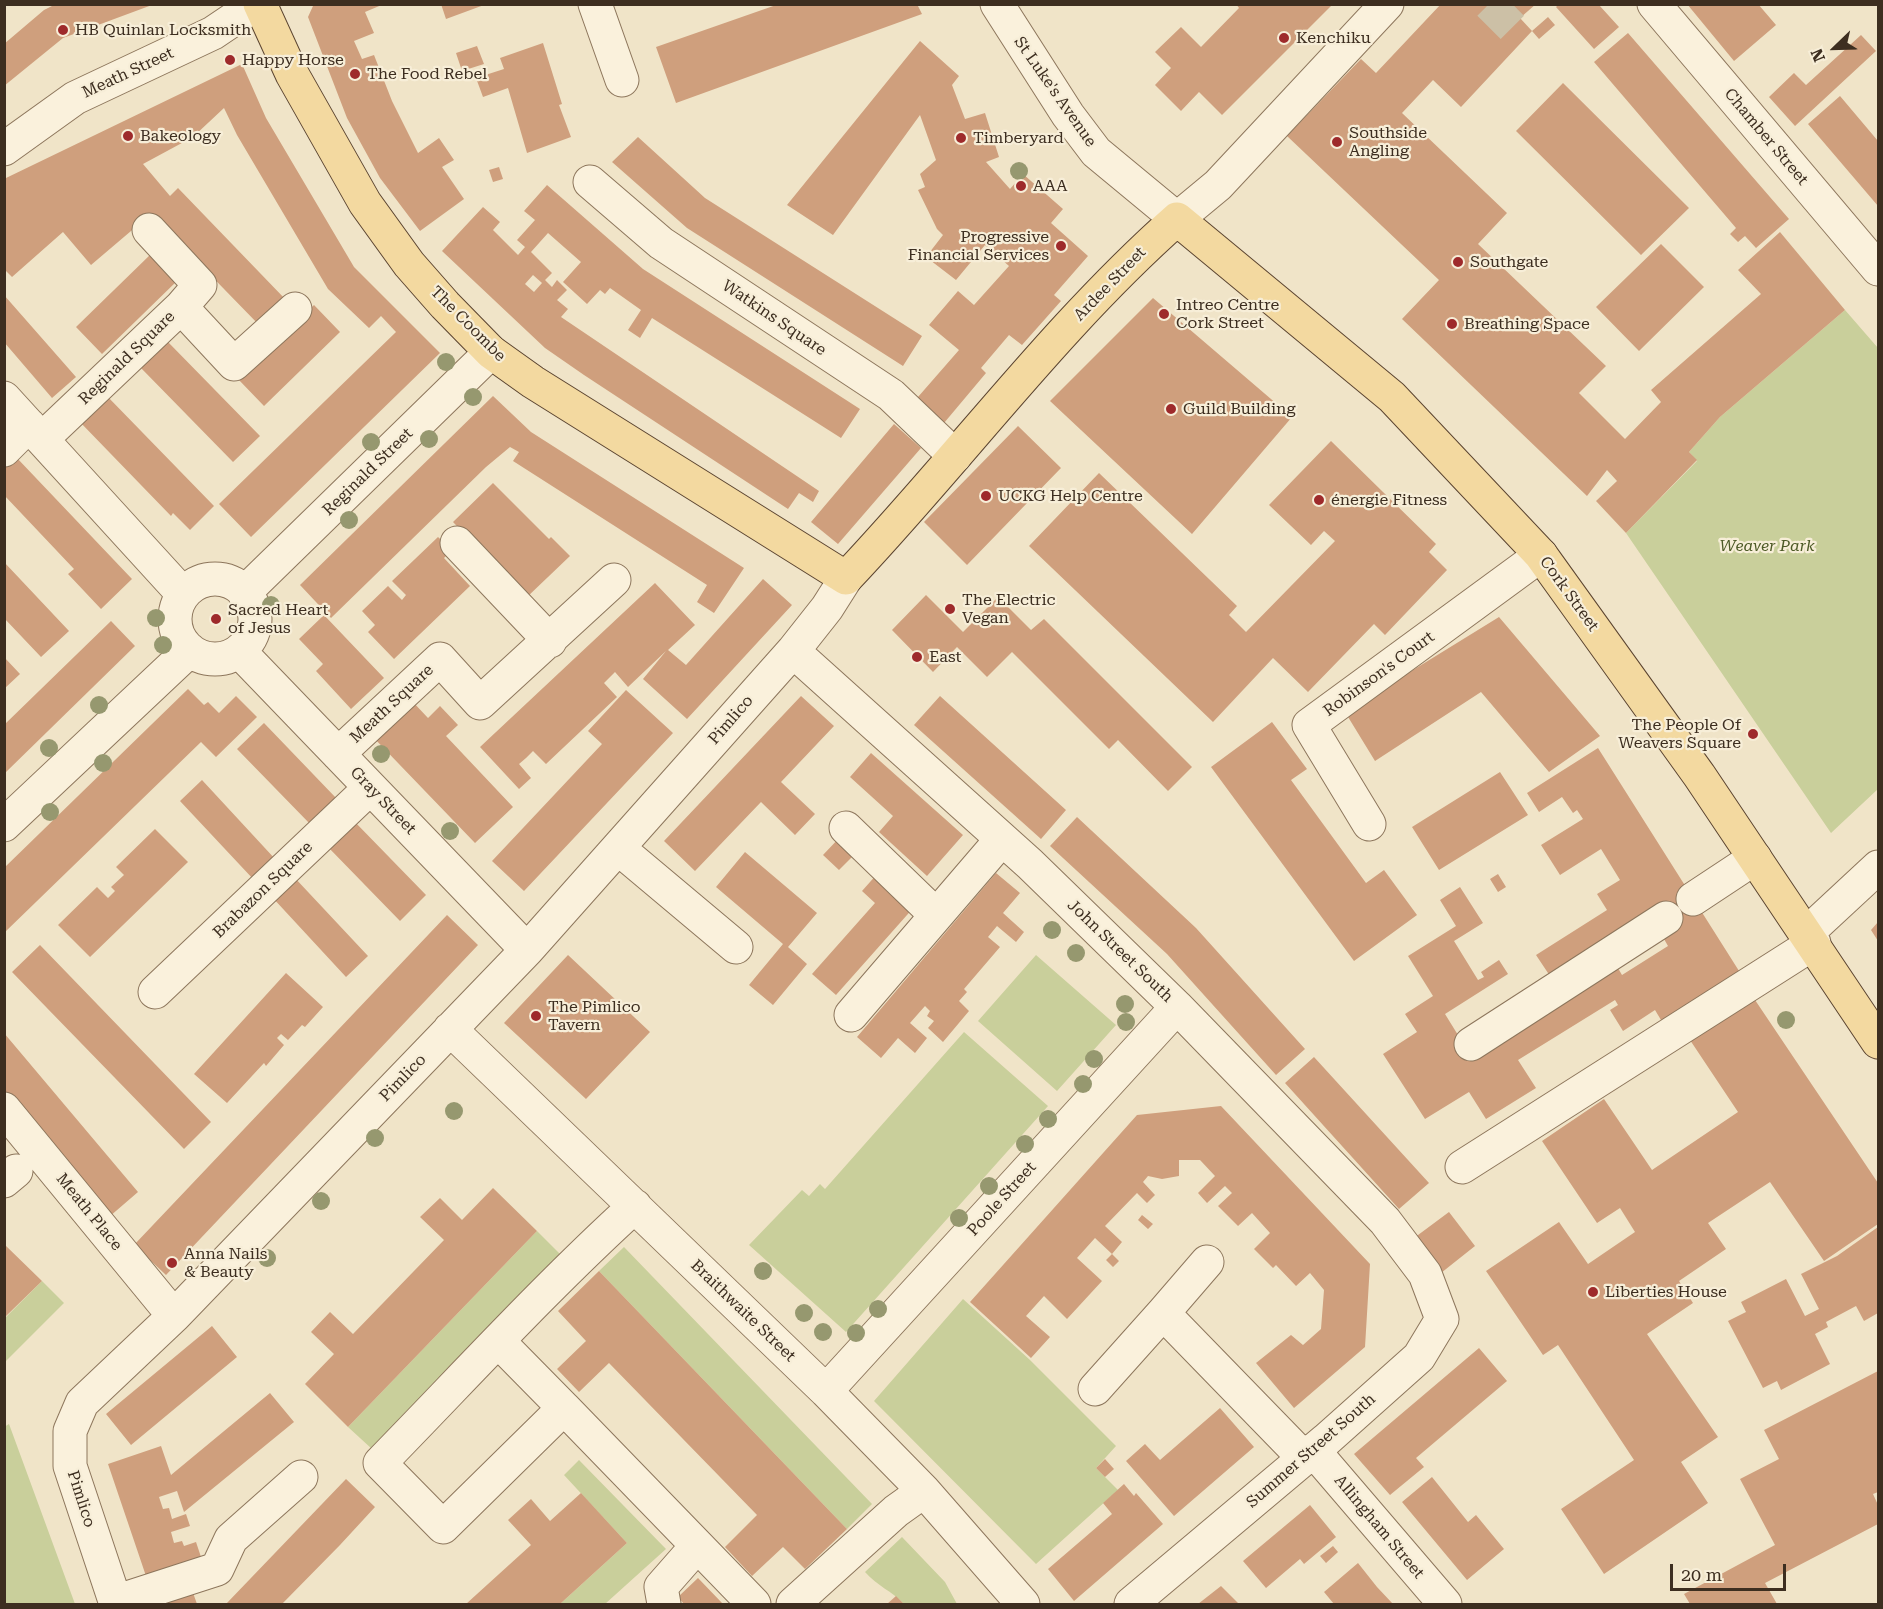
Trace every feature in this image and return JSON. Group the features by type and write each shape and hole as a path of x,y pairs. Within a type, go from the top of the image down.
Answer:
{"main road":[{"name":"The Coombe","path":"258,4 292,74 365,203 409,264 491,352 533,382 846,578"},
{"name":"Ardee Street","path":"846,578 1100,291 1177,219"},
{"name":"Cork Street","path":"1177,219 1392,397 1541,555 1755,858 1878,1042"}],"street":[{"name":"Meath Street","path":"4,149 75,98 213,33 258,4"},
{"path":"595,4 621,80"},
{"name":"St Luke's Avenue","path":"997,4 1056,97 1096,152 1177,219"},
{"name":"Ardee Street","path":"1177,219 1218,185 1387,4"},
{"name":"Chamber Street","path":"1654,4 1878,269"},
{"name":"Watkins Square","path":"590,182 661,243 891,395 955,456"},
{"path":"149,230 200,285 181,306"},
{"name":"Reginald Square","path":"4,450 36,432 181,306 234,364 295,309"},
{"name":"Reginald Street","path":"244,593 491,352"},
{"path":"4,398 183,594"},
{"path":"457,543 550,641"},
{"name":"Robinson's Court","path":"1369,824 1309,725 1541,555"},
{"name":"Pimlico","path":"116,1603 70,1466 70,1431 75,1416 92,1391 174,1316 527,950 793,651 827,608 846,578"},
{"path":"213,579 236,585 252,604 254,617 248,641 239,651 227,657 214,659 201,657 190,650 181,641 176,629 177,605 183,594 192,586 213,579"},
{"name":"Meath Square","path":"338,754 440,659 480,703 614,580"},
{"path":"4,825 190,650"},
{"name":"Gray Street","path":"239,651 527,950"},
{"name":"John Street South","path":"793,651 1002,839 1177,1007 1385,1221 1425,1274"},
{"name":"Brabazon Square","path":"155,992 370,788"},
{"path":"846,828 936,915"},
{"path":"851,1015 1002,839"},
{"path":"618,849 736,947"},
{"path":"1693,899 1755,858"},
{"path":"1462,1167 1810,938 1878,867"},
{"path":"1471,1044 1666,918"},
{"name":"Poole Street","path":"826,1391 1177,1007"},
{"name":"Braithwaite Street","path":"450,1029 826,1391 924,1491 1023,1605"},
{"name":"Meath Place","path":"4,1109 174,1316"},
{"path":"564,1408 442,1527 380,1463 634,1206"},
{"path":"1095,1389 1207,1262"},
{"name":"Summer Street South","path":"1131,1605 1419,1357 1442,1319 1425,1274"},
{"name":"Allingham Street","path":"1163,1313 1308,1454 1444,1605"},
{"path":"499,1342 754,1605"},
{"path":"116,1603 217,1569 231,1539 301,1478"},
{"path":"793,1605 896,1511 924,1491"},
{"path":"664,1605 661,1587 697,1546"}],"green space":[{"name":"Weaver Park","path":"1845,310 1878,348 1878,789 1831,833 1626,533 1697,461 1689,452 1720,417"},
{"path":"1036,955 1116,1025 1057,1091 978,1021"},
{"path":"964,1032 1048,1106 846,1332 749,1245 802,1190 809,1196 820,1184 825,1189"},
{"path":"537,1231 560,1254 372,1449 348,1427"},
{"path":"624,1247 872,1504 847,1529 599,1271"},
{"path":"42,1281 64,1303 5,1362 5,1318"},
{"path":"963,1299 1030,1360 1116,1446 1096,1468 1118,1490 1036,1564 874,1401"},
{"path":"9,1424 75,1604 5,1604 4,1427"},
{"path":"579,1460 666,1549 605,1604 560,1604 627,1543 564,1475"},
{"path":"902,1537 945,1582 957,1604 904,1604 865,1572"}],"building":[{"path":"56,4 152,5 63,38 4,86 4,44 44,10"},
{"path":"316,4 384,4 365,12 374,33 354,41 362,59 374,55 392,101 418,153 439,138 454,160 442,167 464,199 420,231 380,178 347,118 308,17"},
{"path":"441,4 484,4 484,5 446,19"},
{"path":"779,4 917,4 922,14 676,103 656,47"},
{"path":"1236,4 1333,4 1222,115 1199,92 1181,111 1155,85 1171,68 1155,52 1181,27 1201,47 1239,8"},
{"name":"Southgate","path":"1441,4 1536,4 1520,18 1532,31 1461,107 1433,80 1402,113 1507,213 1478,244 1606,366 1579,393 1625,439 1661,402 1651,390 1761,294 1738,270 1780,232 1845,310 1720,417 1689,452 1697,460 1626,533 1596,501 1617,481 1607,470 1587,496 1402,319 1439,280 1287,136 1361,59 1376,73"},
{"path":"1687,4 1758,4 1776,25 1734,61"},
{"path":"1558,5 1599,5 1619,27 1594,49 1556,7"},
{"path":"1548,17 1555,25 1539,39 1532,31"},
{"path":"1628,33 1789,219 1756,248 1745,236 1738,242 1730,234 1736,228 1594,62"},
{"path":"1861,35 1876,51 1795,126 1769,97 1794,73 1806,85"},
{"path":"920,41 959,76 952,85 965,119 985,113 999,157 986,162 1010,189 1023,174 1063,209 1051,223 1088,256 1054,295 1061,301 1022,345 1009,335 981,368 986,373 939,429 911,405 959,350 929,325 958,291 974,305 1009,266 985,245 956,280 926,257 943,235 937,229 918,190 925,187 920,174 936,160 920,115 833,235 787,205"},
{"path":"543,43 562,104 559,105 571,137 527,153 508,88 483,97 476,78 504,69 500,58"},
{"path":"477,46 484,64 462,71 456,53"},
{"path":"242,64 266,118 354,267 440,353 251,537 219,504 396,332 381,316 369,328 328,289 237,135 224,108 193,137 143,164 170,196 178,188 287,301 261,327 151,214 91,265 63,232 12,277 4,269 6,178"},
{"path":"1563,83 1689,208 1641,255 1516,131"},
{"path":"1840,96 1878,141 1878,206 1808,124"},
{"path":"638,137 705,198 922,336 903,366 687,228 612,162"},
{"path":"499,167 503,179 493,182 489,170"},
{"path":"547,185 643,269 860,409 841,438 652,318 640,338 628,330 641,310 610,288 605,294 600,290 587,304 563,282 581,262 548,233 531,252 552,273 545,280 552,287 557,280 567,290 557,300 568,309 561,317 819,491 813,502 799,493 788,509 584,375 545,348 442,251 483,207 500,222 493,230 518,255 525,247 517,240 535,220 524,211","holes":["533,275 542,283 534,292 525,284"]},
{"path":"1661,244 1704,287 1639,351 1596,307"},
{"path":"152,253 178,280 102,354 76,327"},
{"path":"4,295 76,377 52,398 4,342"},
{"name":"Guild Building","path":"1153,298 1292,417 1192,534 1050,401"},
{"path":"314,305 340,332 264,406 238,379"},
{"path":"168,342 260,436 233,462 141,368"},
{"path":"106,395 214,506 190,530 173,513 171,516 79,421"},
{"path":"493,396 531,432 744,568 714,613 697,602 707,585 513,461 519,452 510,447 486,467 331,618 300,585"},
{"path":"894,424 921,448 838,544 811,522"},
{"path":"1018,426 1061,468 967,565 924,522"},
{"path":"1331,441 1436,544 1429,552 1447,570 1385,635 1374,624 1308,692 1273,658 1213,722 1029,546 1099,473 1237,606 1229,615 1246,632 1335,541 1324,531 1311,545 1269,505"},
{"path":"16,457 132,579 101,609 68,574 74,569 4,495 4,468"},
{"path":"493,483 549,539 551,537 570,556 526,598 453,522"},
{"path":"438,537 452,550 444,558 470,586 394,659 368,632 375,625 362,611 388,586 402,600 406,595 392,581"},
{"path":"4,562 69,631 41,657 4,618"},
{"path":"763,579 792,605 687,719 643,679 666,651 628,687 615,672 604,683 617,697 546,764 533,751 519,764 531,778 519,789 480,747 655,583 695,625 668,650 686,665"},
{"path":"926,595 963,632 998,597 1031,630 1044,619 1192,767 1168,791 1118,740 1109,749 1012,652 987,677 957,647 933,672 892,630"},
{"path":"324,615 384,678 351,709 316,671 323,664 299,639"},
{"path":"1499,617 1600,736 1549,772 1481,692 1375,761 1345,712"},
{"path":"111,621 135,646 4,774 4,725"},
{"path":"4,657 20,674 4,689"},
{"path":"188,689 204,705 208,702 219,713 236,696 257,717 216,757 201,742 4,933 4,868"},
{"path":"626,690 673,733 524,891 492,861 602,744 588,731"},
{"path":"801,696 834,726 781,782 815,814 795,835 761,802 695,871 664,841"},
{"path":"940,696 1066,810 1041,839 914,725"},
{"path":"412,701 428,718 440,706 458,725 446,736 513,807 475,843 373,737"},
{"path":"1272,722 1307,769 1291,780 1366,883 1384,870 1417,915 1354,961 1211,767"},
{"path":"264,723 337,799 311,825 237,749"},
{"path":"1598,748 1746,982 1664,1025 1655,1010 1623,1031 1610,1010 1618,1005 1615,1000 1518,1060 1536,1088 1486,1119 1469,1092 1425,1119 1383,1054 1417,1032 1405,1014 1433,996 1408,956 1456,926 1440,900 1460,887 1483,923 1454,941 1478,980 1484,977 1481,972 1499,960 1508,974 1445,1014 1466,1048 1615,963 1622,975 1668,946 1660,932 1550,976 1536,955 1607,910 1597,894 1620,880 1601,849 1560,875 1541,845 1583,819 1577,810 1573,813 1562,797 1539,812 1527,793"},
{"path":"871,753 963,835 927,876 879,832 893,816 850,777"},
{"path":"1500,772 1528,815 1439,870 1412,827"},
{"path":"202,780 276,860 254,880 180,801"},
{"path":"1077,817 1196,928 1305,1049 1276,1075 1167,954 1050,846"},
{"path":"353,820 426,895 400,921 327,846"},
{"path":"155,829 188,862 90,957 58,925 97,887 108,898 115,891 111,887 124,875 116,867"},
{"path":"841,836 857,852 839,870 823,855"},
{"path":"745,852 817,913 788,947 807,964 773,1005 749,985 783,944 716,887"},
{"path":"878,873 915,906 836,995 812,974 875,903 862,891"},
{"path":"996,873 1020,893 1003,913 1024,932 1016,942 997,926 988,937 1000,947 964,989 967,992 959,1001 969,1011 943,1042 928,1028 934,1021 927,1016 930,1011 925,1006 910,1023 927,1038 915,1053 898,1038 881,1058 857,1037"},
{"path":"1498,874 1506,887 1498,892 1490,879"},
{"path":"294,877 368,956 346,977 272,897"},
{"path":"447,915 478,945 166,1275 134,1245"},
{"path":"1878,922 1878,941 1871,930"},
{"path":"40,945 211,1122 184,1149 12,972"},
{"path":"568,955 650,1032 586,1099 504,1023"},
{"path":"286,973 323,1007 305,1027 302,1025 288,1040 281,1034 277,1038 284,1045 266,1066 264,1063 227,1103 194,1074"},
{"name":"Liberties House","path":"1753,997 1878,1183 1878,1224 1824,1261 1770,1182 1708,1223 1726,1249 1679,1281 1693,1303 1647,1334 1718,1437 1681,1462 1708,1503 1604,1574 1561,1509 1634,1460 1558,1345 1543,1355 1486,1271 1559,1222 1588,1264 1635,1232 1620,1208 1597,1223 1542,1141 1604,1099 1652,1170 1738,1112 1690,1040"},
{"path":"4,1033 138,1192 109,1217 4,1093"},
{"path":"1314,1057 1429,1183 1399,1209 1285,1083"},
{"path":"1221,1106 1370,1264 1365,1347 1294,1408 1256,1363 1291,1335 1303,1345 1321,1329 1324,1290 1310,1273 1296,1286 1276,1265 1273,1268 1254,1249 1270,1233 1252,1213 1238,1226 1218,1206 1232,1193 1225,1186 1207,1203 1198,1193 1215,1176 1200,1160 1179,1160 1179,1176 1162,1179 1148,1176 1143,1182 1155,1195 1147,1203 1137,1193 1105,1226 1122,1242 1112,1254 1095,1238 1077,1258 1102,1281 1067,1319 1044,1296 1026,1316 1050,1337 1031,1358 970,1302 1137,1115"},
{"path":"493,1188 537,1231 348,1427 305,1384 334,1354 311,1332 330,1312 353,1334 444,1240 420,1217 440,1198 462,1220"},
{"path":"1449,1212 1475,1246 1441,1273 1414,1238"},
{"path":"1142,1215 1153,1224 1148,1229 1138,1220"},
{"path":"1878,1227 1878,1313 1864,1321 1856,1306 1826,1322 1828,1327 1815,1334 1830,1364 1781,1390 1777,1381 1763,1388 1728,1321 1746,1312 1741,1302 1786,1279 1805,1316 1819,1309 1801,1274 1837,1256"},
{"path":"4,1244 42,1281 4,1318"},
{"path":"1112,1254 1119,1261 1113,1267 1106,1260"},
{"path":"599,1271 847,1529 805,1569 783,1547 752,1576 725,1547 757,1515 609,1363 579,1392 557,1369 586,1341 558,1311"},
{"path":"212,1326 237,1357 131,1445 106,1414"},
{"path":"1479,1348 1507,1381 1416,1458 1424,1467 1390,1495 1354,1454"},
{"path":"1878,1371 1878,1492 1873,1494 1878,1505 1878,1524 1765,1583 1777,1604 1690,1604 1684,1594 1775,1545 1740,1479 1779,1459 1764,1430"},
{"path":"270,1393 294,1422 184,1512 177,1491 159,1497 163,1509 169,1508 172,1519 186,1514 190,1526 171,1532 174,1543 182,1541 184,1546 196,1542 202,1560 147,1579 108,1464 161,1446 171,1475"},
{"path":"1220,1408 1254,1447 1174,1516 1126,1461 1145,1444 1160,1460"},
{"path":"1105,1459 1114,1469 1105,1477 1096,1468"},
{"path":"1432,1477 1468,1522 1476,1515 1504,1549 1467,1580 1402,1502"},
{"path":"346,1479 375,1507 340,1545 282,1604 226,1604"},
{"path":"1124,1484 1134,1496 1136,1493 1163,1524 1074,1601 1048,1569 1112,1514 1103,1503"},
{"path":"581,1493 627,1543 560,1604 466,1604 531,1545 508,1520 531,1499 550,1521"},
{"path":"1310,1505 1336,1537 1304,1564 1300,1559 1266,1588 1243,1561"},
{"path":"1333,1546 1338,1552 1326,1563 1320,1556"},
{"path":"1358,1563 1393,1604 1334,1604 1324,1592"},
{"path":"698,1578 723,1604 684,1604 678,1597"},
{"path":"1221,1586 1239,1604 1198,1604"},
{"path":"192,1590 197,1604 157,1604"},
{"path":"896,1596 904,1604 887,1604"}],"tunnel":[{"path":"1489,4 1516,31"}],"place":[{"name":"HB Quinlan Locksmith","path":"63,30"},
{"name":"Kenchiku","path":"1284,38"},
{"name":"Happy Horse","path":"230,60"},
{"name":"The Food Rebel","path":"355,74"},
{"name":"Bakeology","path":"128,136"},
{"name":"Timberyard","path":"961,138"},
{"name":"Southside Angling","path":"1337,142"},
{"name":"AAA","path":"1021,186"},
{"name":"Progressive Financial Services","path":"1061,246"},
{"name":"Southgate","path":"1458,262"},
{"name":"Intreo Centre Cork Street","path":"1164,314"},
{"name":"Breathing Space","path":"1452,324"},
{"name":"Guild Building","path":"1171,409"},
{"name":"UCKG Help Centre","path":"986,496"},
{"name":"énergie Fitness","path":"1319,500"},
{"name":"The Electric Vegan","path":"950,609"},
{"name":"Sacred Heart of Jesus","path":"216,619"},
{"name":"East","path":"917,657"},
{"name":"The People Of Weavers Square","path":"1753,734"},
{"name":"The Pimlico Tavern","path":"536,1016"},
{"name":"Anna Nails & Beauty","path":"172,1263"},
{"name":"Liberties House","path":"1593,1292"}]}
